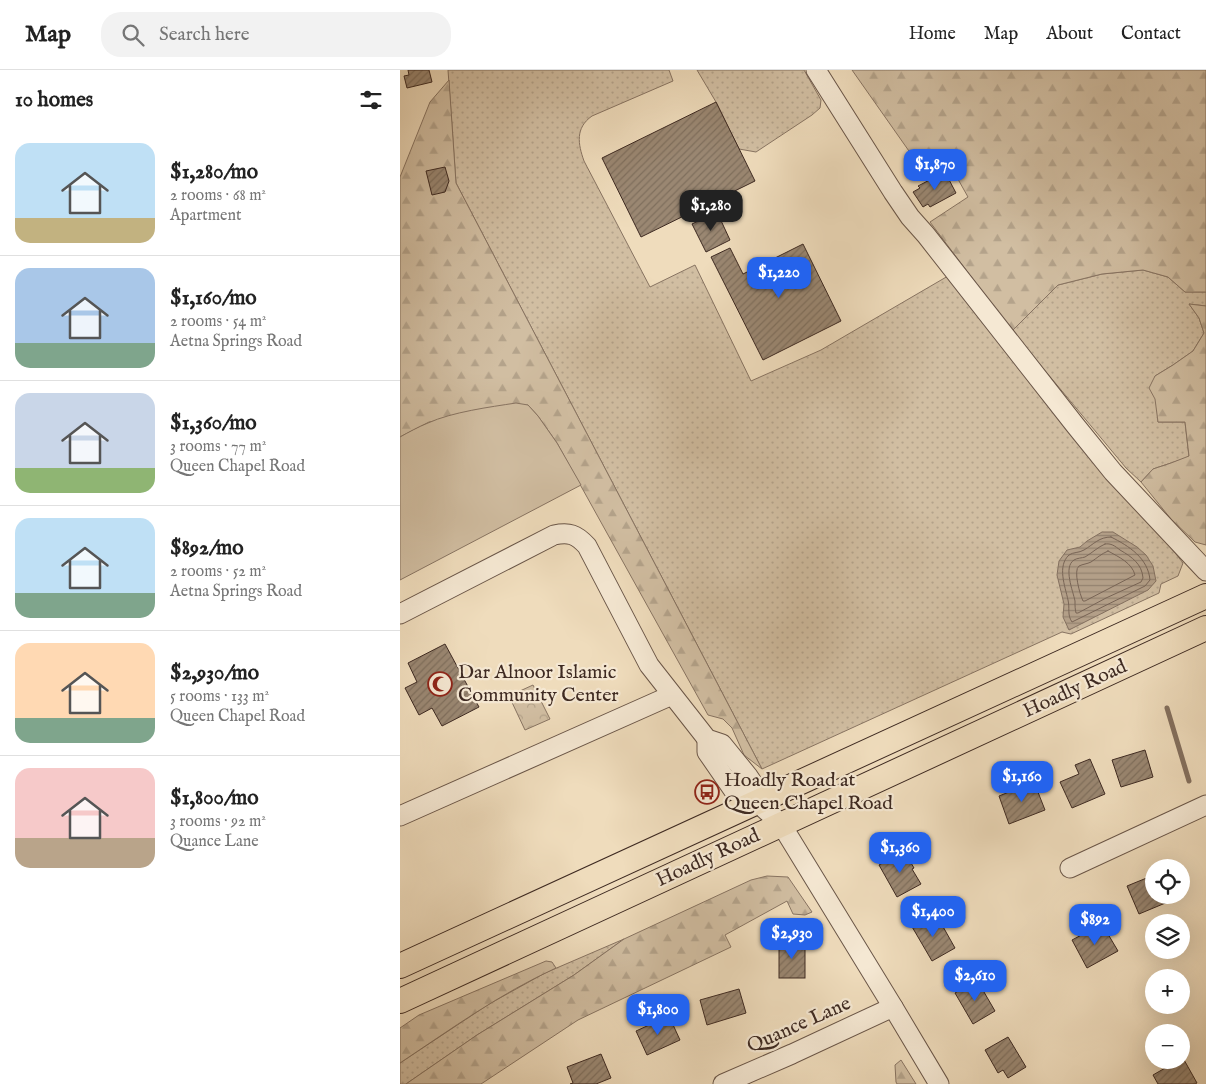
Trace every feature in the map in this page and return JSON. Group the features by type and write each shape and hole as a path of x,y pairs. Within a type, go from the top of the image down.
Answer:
{"main road":[{"name":"Hoadly Road","path":"400,966 1206,596"},
{"name":"Hoadly Road","path":"400,1001 1206,628"}],"street":[{"path":"816,70 910,217 1113,472 1206,571"},
{"path":"400,614 554,535 568,534 576,536 587,546 649,665 707,739 707,752 734,791 757,802 781,824 939,1084"},
{"path":"400,816 672,695"},
{"path":"1070,868 1206,805"},
{"path":"400,952 433,951"},
{"name":"Quance Lane","path":"723,1084 893,1007"}],"green space":[{"path":"448,70 669,70 673,81 592,116 583,126 579,137 584,161 650,287 695,265 751,381 821,350 948,276 1062,408 1183,563 1178,576 1161,584 1159,593 1071,634 1062,632 762,769 456,183"},
{"path":"697,70 804,70 821,100 820,108 756,152 739,149 716,102"},
{"path":"852,70 1206,70 1206,292 1185,292 1168,277 1143,270 1102,274 1058,285 1012,331 930,222 968,197 946,158 923,171"},
{"path":"449,80 456,183 762,769 744,755 732,728 723,719 708,715 557,443 528,405 429,422 400,437 400,177 430,102"},
{"path":"1143,270 1168,277 1185,292 1206,292 1206,306 1189,304 1199,318 1204,333 1193,351 1155,376 1158,422 1185,422 1189,457 1153,469 1141,482 1126,468 1012,331 1058,285 1102,274"},
{"path":"1189,304 1206,306 1206,545 1195,542 1171,519 1141,482 1153,469 1189,456 1185,422 1158,422 1155,399 1149,388 1155,376 1193,351 1204,333 1199,318"},
{"path":"516,403 528,405 538,416 557,443 581,485 400,580 400,437 448,416 471,410"},
{"path":"533,685 550,719 525,730 509,696"},
{"path":"767,876 788,877 812,912 805,915 793,914 787,901 725,935 731,947 578,1020 481,1084 406,1084 477,1035 574,975 624,939 751,880"},
{"path":"624,939 574,975 477,1035 406,1084 400,1084 400,1063 489,1004 545,973"},
{"path":"546,961 552,962 556,968 496,1000 400,1063 400,1028 419,1015"},
{"path":"901,1060 916,1084 897,1084 895,1065"}],"water":[{"path":"1102,532 1113,532 1146,555 1153,566 1156,581 1148,590 1069,630 1063,617 1064,604 1057,575 1059,561 1067,550 1080,547"}],"building":[{"path":"408,70 429,70 432,82 407,88 404,76 409,75"},
{"path":"716,102 755,181 641,237 602,158"},
{"path":"445,167 449,181 445,192 432,195 426,171"},
{"path":"945,172 956,193 930,207 928,204 923,207 913,192 920,188 918,186"},
{"path":"717,212 730,240 706,252 692,224"},
{"path":"803,244 841,321 763,360 711,257 730,248 743,274"},
{"name":"Dar Alnoor Islamic Community Center","path":"445,644 479,707 442,726 432,708 419,715 405,688 417,682 408,663"},
{"path":"1145,750 1153,777 1121,787 1112,760"},
{"path":"1090,759 1105,794 1072,808 1060,782 1079,774 1075,765"},
{"path":"1034,782 1045,810 1009,824 999,796"},
{"path":"904,851 921,884 897,897 879,865"},
{"path":"1145,879 1145,904 1163,904 1139,914 1127,886"},
{"path":"937,916 955,948 932,961 911,925 921,920 923,924"},
{"path":"1102,924 1118,951 1087,968 1072,940"},
{"path":"779,942 805,942 805,978 779,978"},
{"path":"977,980 995,1011 973,1024 955,993"},
{"path":"739,989 746,1013 707,1025 700,1000"},
{"path":"669,1016 680,1040 647,1055 636,1031"},
{"path":"1008,1037 1026,1067 1008,1078 1003,1070 998,1073 985,1050"},
{"path":"601,1054 611,1078 596,1084 570,1084 573,1083 567,1067"},
{"path":"1163,1069 1189,1069 1197,1083 1158,1084 1153,1075"}],"waterway":[{"path":"1167,708 1189,781"}],"place":[{"name":"Dar Alnoor Islamic Community Center","path":"440,684"},
{"name":"Hoadly Road at Queen Chapel Road","path":"707,792"}]}
